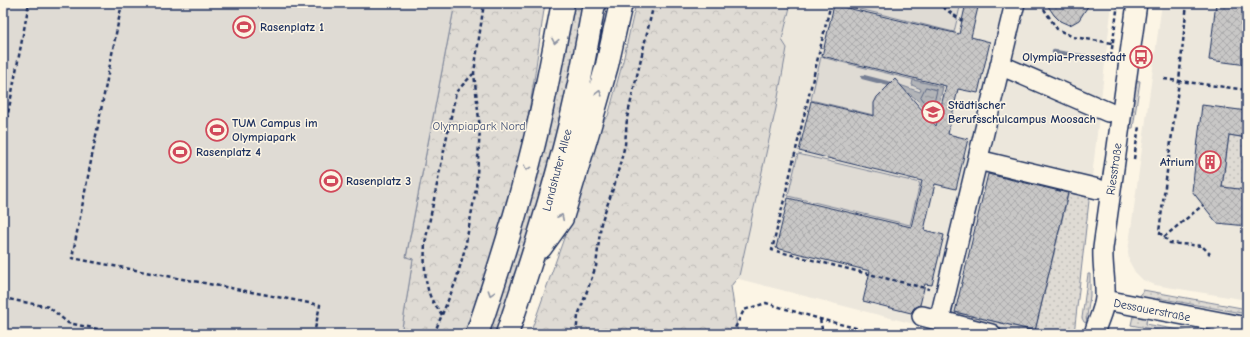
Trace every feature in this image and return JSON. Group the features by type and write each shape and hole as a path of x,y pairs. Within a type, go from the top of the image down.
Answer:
{"highway":[{"path":"477,334 494,284 539,122 563,3"},
{"name":"Landshuter Allee","path":"507,334 546,212 569,128 594,3"},
{"path":"531,261 562,218 607,65 621,3"}],"street":[{"path":"991,334 931,318 946,293 1015,3"},
{"name":"Riesstraße","path":"1094,334 1105,300 1102,259 1103,248 1137,3"},
{"path":"1000,65 1108,112"},
{"path":"978,160 1098,189"},
{"name":"Dessauerstraße","path":"1105,300 1247,327"}],"path":[{"path":"3,139 29,3"},
{"path":"122,3 72,258 320,306 314,334"},
{"path":"434,334 456,281 476,188 480,129 474,74 484,3"},
{"path":"576,334 578,316 596,266 601,223 615,183 625,145 627,118 654,3"},
{"path":"839,3 831,4 827,28 804,124 772,250 946,293"},
{"path":"937,3 962,21"},
{"path":"1040,3 1057,29 1073,37 1112,43"},
{"path":"1187,3 1179,81 1159,232 1170,243 1202,246 1210,254"},
{"path":"442,314 432,301 428,288 424,257 425,243 456,92 474,74"},
{"path":"1164,79 1247,90"},
{"path":"1164,237 1203,205"},
{"path":"3,298 48,307 68,323 123,334"},
{"path":"732,334 744,310 766,302 820,319 879,334"},
{"path":"820,319 823,334"}],"shaded area":[{"name":"Städtischer Berufsschulcampus Moosach","path":"791,3 1112,3 1074,334 953,334 731,277"},
{"path":"1162,3 1247,3 1247,300 1155,285 1143,280 1135,272 1129,261 1128,251"}],"green space":[{"name":"TUM Campus im Olympiapark","path":"3,3 455,3 406,257 413,259 401,334 3,334"},
{"name":"Olympiapark Nord","path":"455,3 545,3 530,107 505,215 490,263 464,334 401,334 413,259 406,258"},
{"path":"573,3 584,3 561,118 540,197 498,334 486,334"},
{"path":"604,3 612,3 595,68 593,68"},
{"path":"636,3 791,3 782,40 787,48 776,108 739,276 731,286 738,334 530,334 570,221 600,125 608,116 623,61"},
{"path":"835,3 961,3 954,32"},
{"path":"821,57 943,87 932,129 811,100"},
{"path":"1135,80 1140,81 1133,128 1129,128"},
{"path":"1229,135 1247,138 1247,190 1222,187"},
{"path":"798,154 920,183 910,225 788,196"},
{"path":"1070,187 1090,192 1074,334 1016,334 956,318 955,312 1035,331"},
{"path":"1088,274 1090,274 1090,296 1086,323 1082,318"},
{"path":"1143,290 1247,309 1247,314 1158,298 1153,302 1139,298"},
{"path":"1133,316 1147,318 1146,324 1201,334 1178,334 1131,325"}],"water":[{"path":"913,80 943,87 937,111 926,112 914,97 897,88 897,84 920,92 921,89 912,85"}],"building":[{"path":"966,3 979,3 971,37 990,42 978,93 958,89 948,134 968,139 956,189 935,184 924,230 944,235 932,285 925,284 920,305 914,308 911,313 863,301 870,271 776,248 788,198 911,227 922,181 799,151 811,101 874,116 874,103 877,97 895,79 936,126 946,86 822,56 834,5 959,34"},
{"path":"1046,3 1090,3 1079,20 1069,25 1060,21"},
{"path":"1216,3 1246,3 1243,26 1247,27 1247,65 1209,60"},
{"name":"Atrium","path":"1202,105 1247,111 1247,138 1229,135 1222,187 1247,190 1247,226 1217,223 1192,191"},
{"path":"988,174 1068,193 1035,331 955,312"}],"waterway":[{"path":"1054,52 1094,58"},
{"path":"863,77 894,85"}],"place":[{"name":"Rasenplatz 1","path":"244,27"},
{"name":"Olympia-Pressestadt","path":"1141,57"},
{"name":"Städtischer Berufsschulcampus Moosach","path":"933,112"},
{"name":"TUM Campus im Olympiapark","path":"217,130"},
{"name":"Rasenplatz 4","path":"180,152"},
{"name":"Atrium","path":"1210,162"},
{"name":"Rasenplatz 3","path":"331,181"}]}
